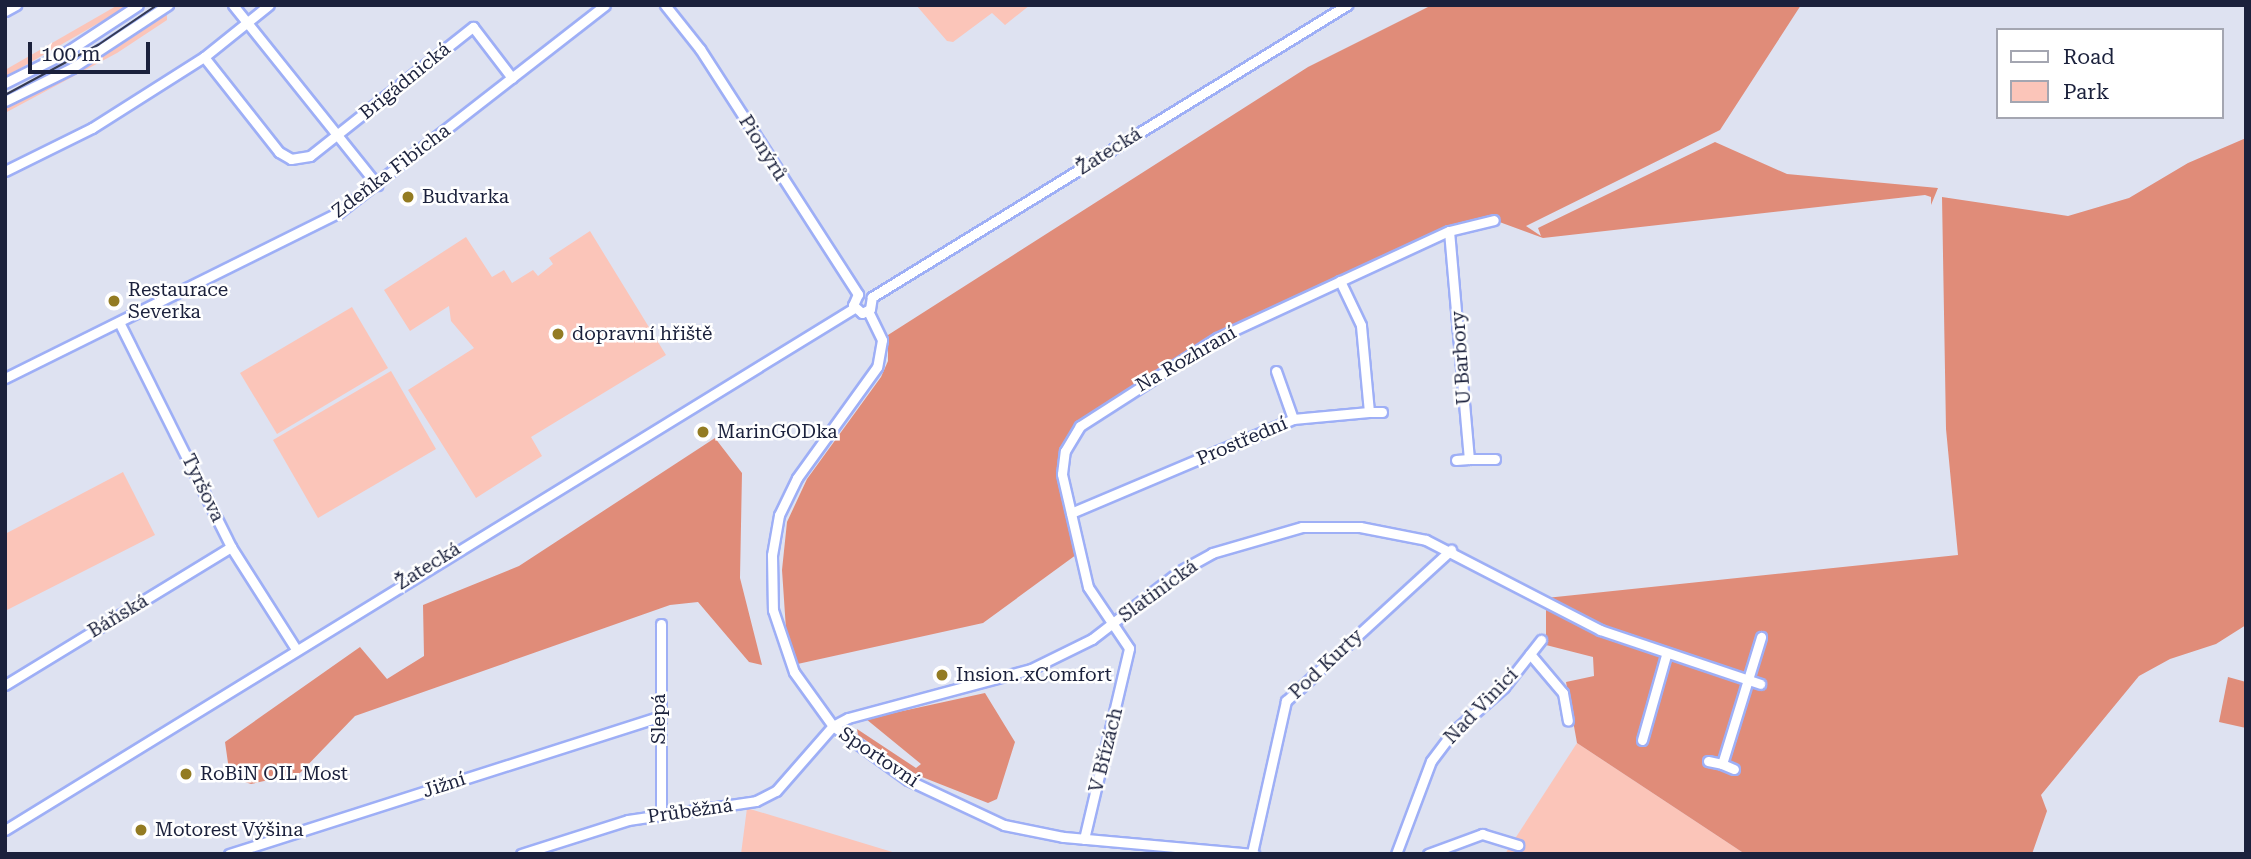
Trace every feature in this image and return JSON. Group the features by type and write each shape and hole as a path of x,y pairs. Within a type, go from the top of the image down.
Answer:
{"street":[{"path":"5,11 16,5"},
{"path":"5,83 65,52 138,5"},
{"path":"5,101 72,68 168,5"},
{"path":"233,5 377,185"},
{"path":"5,171 92,128 204,57 270,5"},
{"name":"Zdeňka Fibicha","path":"5,378 338,213 606,5"},
{"name":"Pionýrů","path":"665,5 699,49 858,294"},
{"name":"Žatecká","path":"872,298 1347,5"},
{"name":"Brigádnická","path":"204,57 279,152 291,159 310,156 473,27 512,78"},
{"name":"Na Rozhraní","path":"1114,624 1088,587 1062,474 1065,451 1088,418 1217,338 1449,231 1494,220"},
{"name":"U Barbory","path":"1449,231 1469,459"},
{"path":"1340,281 1361,325 1369,412"},
{"path":"858,294 872,298 868,312 854,308 858,294"},
{"name":"Žatecká","path":"5,830 854,308"},
{"name":"Sportovní","path":"868,312 882,340 877,367 797,478 779,515 772,555 773,610 786,658 833,726 908,780 959,806 1004,824 1084,839 1253,854"},
{"name":"Tyršova","path":"119,322 231,547 296,649"},
{"path":"1276,371 1293,419"},
{"name":"Prostřední","path":"1071,513 1293,419 1382,412"},
{"path":"1456,460 1495,460"},
{"name":"Slatinická","path":"833,726 848,718 1031,669 1114,624 1191,565 1272,532 1302,527 1360,527 1403,534 1451,550 1600,630 1667,655 1760,684"},
{"name":"Báňská","path":"5,685 231,547"},
{"name":"Pod Kurty","path":"1253,854 1286,701 1451,550"},
{"name":"Slepá","path":"661,624 661,813"},
{"name":"V Břízách","path":"1084,839 1128,657 1126,641 1114,624"},
{"path":"1722,764 1761,637"},
{"name":"Nad Vinicí","path":"1396,854 1431,761 1541,640"},
{"path":"1530,654 1563,693 1568,721"},
{"path":"1642,740 1667,655"},
{"name":"Jižní","path":"229,854 659,717"},
{"name":"Průběžná","path":"521,854 661,813 757,801 776,791 833,726"},
{"path":"1708,761 1734,769"},
{"path":"1428,854 1482,834 1518,845"}],"green space":[{"path":"118,5 130,5 5,77 5,70"},
{"path":"916,5 1030,5 1005,25 992,13 953,42 947,41"},
{"path":"167,12 167,20 117,53 5,113 5,106 100,56"},
{"name":"dopravní hřiště","path":"590,231 666,355 531,437 542,456 476,498 408,390 474,348 451,321 449,306 410,331 384,290 466,237 492,277 504,270 512,283 533,270 538,276 553,264 549,258"},
{"path":"352,307 388,368 277,434 240,373"},
{"path":"391,371 436,449 318,518 273,440"},
{"path":"123,472 155,535 5,611 5,534"},
{"path":"1577,743 1745,854 1505,854"},
{"path":"747,808 750,809 899,854 741,854"}],"shaded area":[{"path":"1432,5 1801,5 1720,130 1526,226 1541,236 1538,228 1715,142 1787,174 1938,188 1931,205 1931,197 1925,195 1543,238 1494,220 1449,231 1217,338 1088,418 1067,447 1063,478 1080,552 983,623 793,665 787,644 782,570 787,522 807,479 881,377 888,361 888,335 1308,67"},
{"path":"2246,138 2246,625 2216,644 2170,659 2139,676 2041,795 2047,811 2032,854 1745,854 1577,743 1566,682 1594,676 1593,657 1546,645 1546,598 1958,555 1946,429 1942,197 2068,216 2129,198 2188,163"},
{"path":"715,438 742,473 740,578 762,665 749,662 698,602 670,605 355,716 300,773 251,784 230,777 225,742 360,647 387,679 424,656 423,605 519,566"},
{"path":"2228,677 2246,682 2246,728 2219,722"},
{"path":"985,693 1015,742 997,799 988,803 917,775 858,735 857,729 916,768 921,764 866,719"}],"tram line":[{"path":"5,95 98,45 157,5"}],"place":[{"name":"Budvarka","path":"408,197"},
{"name":"Restaurace Severka","path":"114,301"},
{"name":"dopravní hřiště","path":"558,334"},
{"name":"MarinGODka","path":"703,432"},
{"name":"Insion. xComfort","path":"942,675"},
{"name":"RoBiN OIL Most","path":"186,774"},
{"name":"Motorest Výšina","path":"141,830"}]}
